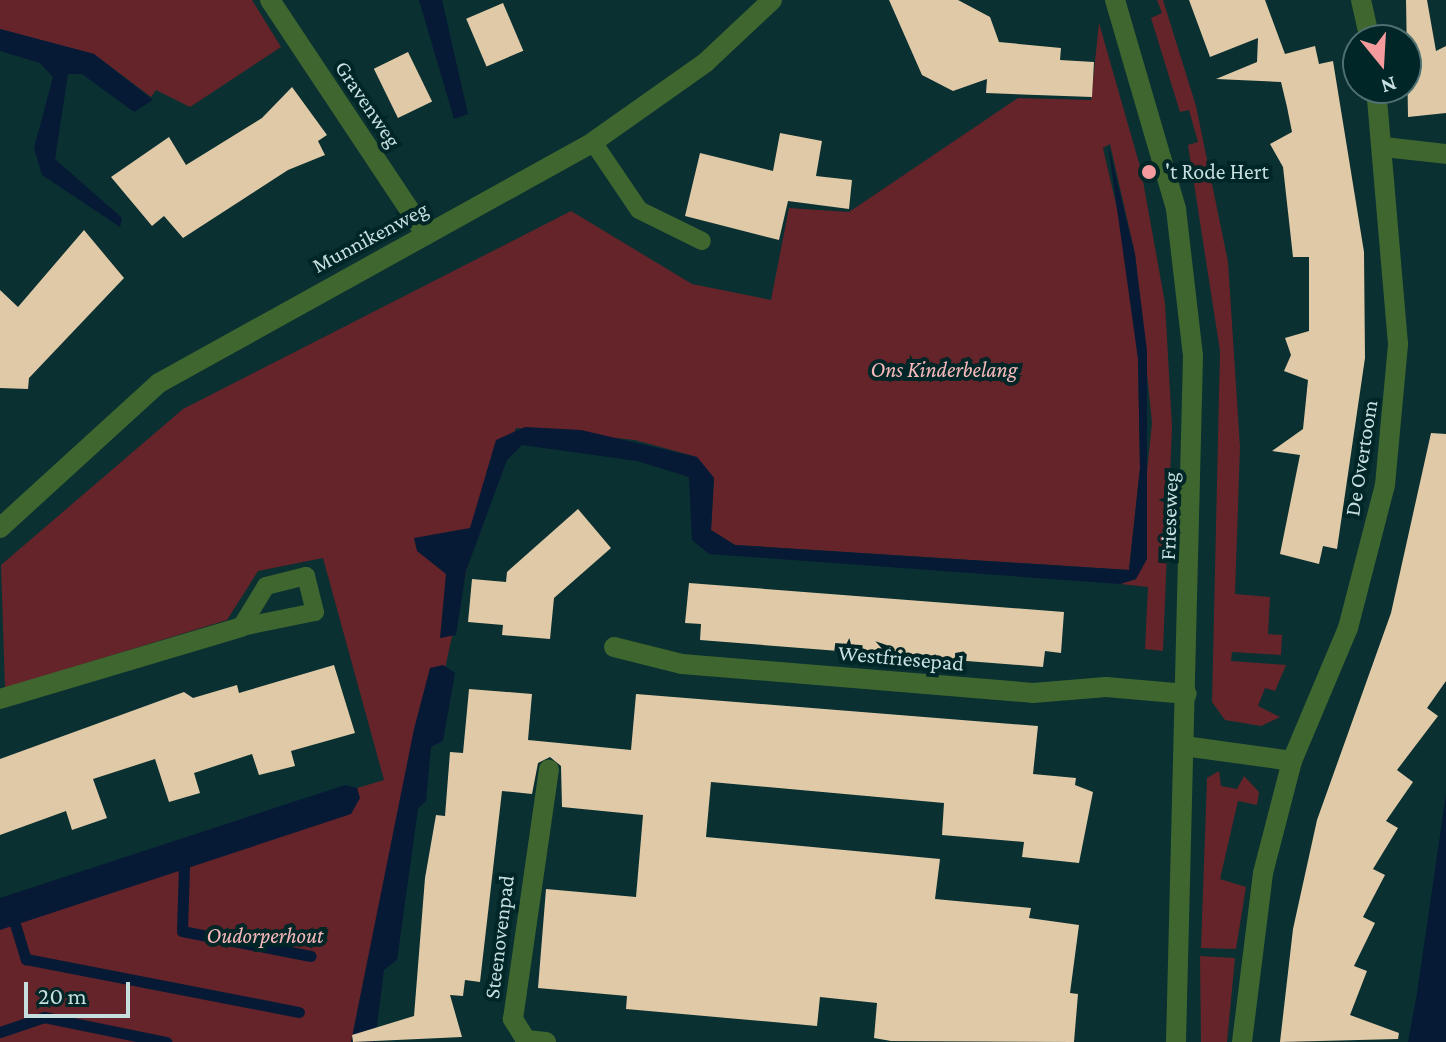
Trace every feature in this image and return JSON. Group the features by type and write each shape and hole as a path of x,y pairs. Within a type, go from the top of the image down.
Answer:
{"street":[{"name":"Gravenweg","path":"270,0 426,235"},
{"name":"Munnikenweg","path":"0,528 159,383 593,142 705,63 772,0"},
{"name":"Frieseweg","path":"1115,0 1156,126 1186,285 1195,429 1176,1042"},
{"path":"1361,0 1366,24"},
{"name":"De Overtoom","path":"1242,1042 1263,873 1292,761 1348,628 1385,485 1398,344 1378,104"},
{"path":"1384,147 1446,154"},
{"path":"0,699 241,627"},
{"name":"Westfriesepad","path":"614,647 682,664 1033,693 1106,687 1187,694"},
{"path":"1184,746 1292,761"},
{"name":"Steenovenpad","path":"546,1042 526,1040 513,1019 549,770"}],"lane":[{"path":"593,142 639,210 702,241"}],"green space":[{"path":"0,0 252,0 281,47 190,107 156,90 151,97 94,54 0,29"},
{"path":"1157,0 1163,0 1196,106 1228,262 1240,447 1235,594 1270,597 1268,634 1282,635 1281,655 1232,652 1231,661 1286,665 1275,691 1265,688 1258,706 1280,717 1261,726 1225,720 1212,702 1220,351 1188,145 1198,142 1189,110 1180,112 1151,18 1162,13"},
{"path":"1099,23 1141,170 1165,303 1172,427 1163,651 1145,649 1148,587 1120,584 1136,579 1152,423 1135,254 1110,144 1103,148 1127,252 1138,359 1140,468 1129,570 735,545 711,530 714,478 697,457 635,440 516,428 469,559 363,1042 0,1042 0,906 359,795 357,788 384,780 323,558 258,571 227,620 5,688 1,565 183,409 571,211 692,284 771,300 789,208 849,212 1018,98 1091,100"},
{"path":"1219,771 1221,786 1237,789 1244,776 1259,792 1257,805 1238,801 1220,879 1246,887 1236,949 1201,948 1207,778"},
{"path":"1200,956 1235,958 1227,1042 1201,1042"}],"water":[{"path":"419,0 442,0 468,114 454,119"},
{"path":"0,29 94,54 153,100 134,112 82,74 68,74 55,159 122,218 120,227 42,175 34,148 53,77 40,63 0,51"},
{"path":"1108,144 1135,254 1147,351 1147,559 1136,579 1120,584 709,554 692,540 689,477 637,461 522,445 507,460 466,571 456,635 440,638 446,574 417,551 414,538 470,528 496,440 525,427 581,430 697,457 714,478 711,530 735,545 1129,570 1140,468 1138,359"},
{"path":"443,665 455,673 443,741 431,747 426,801 418,809 397,960 384,970 375,1042 351,1042 414,729 430,668"},
{"path":"345,785 357,788 360,798 351,814 0,930 0,898"},
{"path":"1446,794 1446,1042 1408,1042 1417,993"}],"building":[{"path":"889,0 958,0 990,17 999,42 1061,48 1060,60 1094,62 1092,97 986,93 987,79 953,91 922,75"},
{"path":"1189,0 1265,0 1285,54 1315,46 1319,64 1333,61 1364,252 1365,358 1337,549 1323,546 1319,564 1280,554 1300,455 1272,451 1303,429 1308,380 1284,371 1291,355 1285,338 1309,331 1309,257 1293,257 1283,167 1270,144 1292,132 1287,107 1281,82 1216,79 1257,62 1258,38 1210,57"},
{"path":"1406,0 1427,0 1436,51 1446,46 1446,113 1408,117 1408,104 1422,104 1422,24 1406,24"},
{"path":"503,3 523,51 486,66 466,19"},
{"path":"408,52 432,101 398,118 374,69"},
{"path":"292,87 327,135 318,141 325,155 288,170 183,238 164,216 152,226 111,177 169,137 186,165 262,118"},
{"path":"780,133 822,141 816,176 852,180 849,209 788,201 779,240 685,216 700,153 773,171"},
{"path":"84,230 124,278 29,378 28,389 0,388 0,290 18,307"},
{"path":"1431,433 1446,434 1446,681 1427,708 1438,716 1397,770 1413,782 1386,821 1398,828 1373,869 1385,875 1363,917 1375,923 1354,966 1367,971 1350,1015 1399,1033 1398,1039 1280,1042 1293,929 1317,820 1391,613"},
{"path":"578,509 611,548 554,598 550,639 502,635 503,625 468,622 472,579 506,582 507,572"},
{"path":"689,583 1064,612 1061,653 1045,651 1043,667 700,640 701,624 685,623"},
{"path":"334,665 355,733 291,751 295,766 259,775 252,754 194,773 200,793 169,802 155,759 93,779 107,818 72,830 66,811 0,835 0,759 184,692 193,698 237,685 239,693"},
{"path":"469,689 532,694 528,740 631,750 636,694 1038,726 1033,774 1076,778 1075,785 1093,792 1079,863 1022,857 1024,842 942,835 944,803 711,782 706,837 940,859 935,899 1031,908 1029,918 1079,925 1070,993 1078,994 1074,1042 891,1041 874,1038 877,1003 820,997 817,1026 626,1009 627,996 538,988 546,889 636,897 643,815 562,807 561,766 550,757 538,763 532,794 502,791 480,982 465,980 463,996 450,995 462,1037 353,1042 352,1035 414,1016 425,878 436,815 445,816 450,752 463,753"}],"waterway":[{"path":"184,867 182,931 311,956"},
{"path":"15,924 26,959 299,1012"},
{"path":"0,1032 44,1017 166,1042"}],"place":[{"name":"'t Rode Hert","path":"1149,172"}],"park label":[{"name":"Ons Kinderbelang","path":"944,370"},
{"name":"Oudorperhout","path":"265,936"}]}
